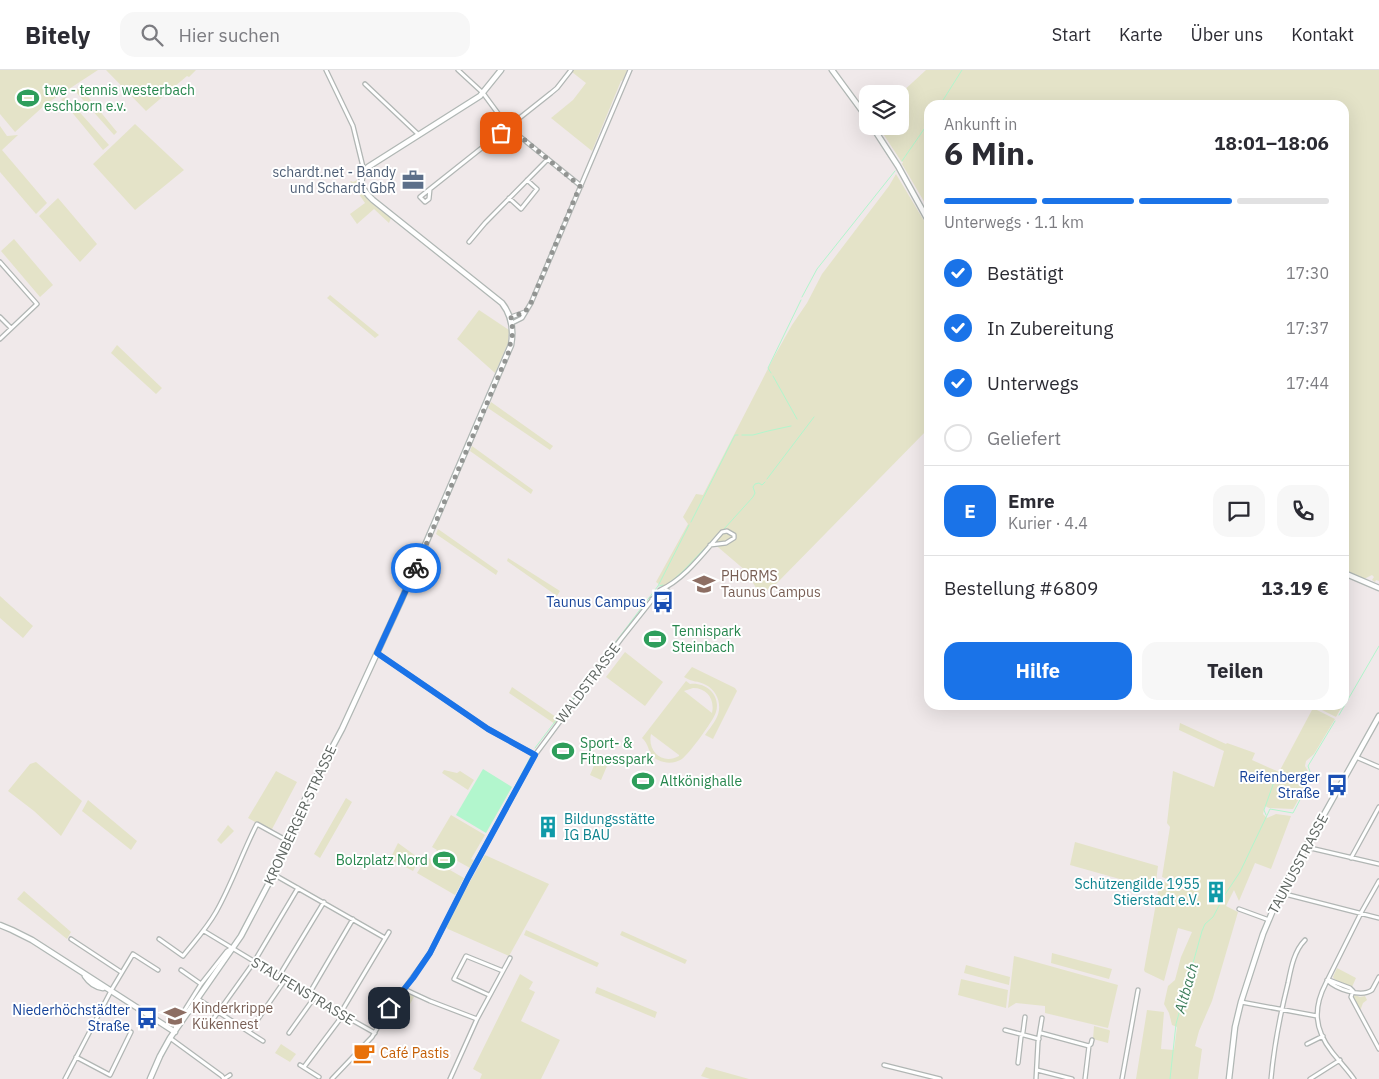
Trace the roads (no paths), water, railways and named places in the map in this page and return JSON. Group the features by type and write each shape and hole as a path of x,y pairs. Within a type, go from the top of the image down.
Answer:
{"street":[{"path":"326,70 353,126 364,171 362,181 364,191 497,299 505,307 511,320 525,312 531,303 630,70"},
{"path":"458,70 483,93 508,126 580,186"},
{"path":"364,171 368,166 483,93 501,70"},
{"path":"430,189 557,88 571,70"},
{"path":"832,70 859,107"},
{"path":"365,84 419,134"},
{"path":"878,135 924,213"},
{"path":"469,242 548,159"},
{"path":"509,198 521,208 537,189 527,180"},
{"path":"0,262 37,304 0,339"},
{"path":"0,317 11,328"},
{"name":"KRONBERGER STRASSE","path":"175,1032 241,936 273,874 286,840 310,789 342,729 424,552 504,362 512,337 511,320"},
{"name":"WALDSTRASSE","path":"332,1079 375,1033 389,1008 430,953 535,755 660,590 683,573 722,532 730,532 734,535 729,542 710,546"},
{"path":"1349,575 1379,588"},
{"name":"WALDSTRASSE","path":"652,599 664,598 669,592 665,588"},
{"path":"377,653 488,729 535,755"},
{"name":"TAUNUSSTRASSE","path":"1229,1079 1235,1027 1241,1002 1280,893 1379,716"},
{"path":"1356,757 1379,766"},
{"path":"1351,858 1379,807"},
{"path":"159,939 183,956 216,912 258,824 286,840"},
{"path":"1306,846 1379,864"},
{"path":"273,874 385,938"},
{"path":"1354,1079 1328,1046 1323,1036 1317,1016 1318,999 1379,881"},
{"path":"209,1025 254,962 298,888"},
{"path":"1280,893 1379,918"},
{"path":"279,976 324,902"},
{"path":"1239,909 1269,920"},
{"path":"309,994 354,920"},
{"path":"0,925 22,935 175,1032 160,1056 150,1079"},
{"path":"204,930 233,948"},
{"path":"304,1068 342,1015 389,932"},
{"path":"71,939 121,972"},
{"path":"1270,1079 1281,1010 1298,947 1304,940"},
{"name":"KRONBERGER STRASSE","path":"175,1032 176,1024 201,984 227,951 233,948"},
{"name":"STAUFENSTRASSE","path":"233,948 342,1015 375,1033"},
{"path":"65,1079 109,990 134,954 158,970"},
{"path":"489,995 454,979 466,956 503,971"},
{"path":"450,1079 477,1019 510,958"},
{"path":"181,970 201,984"},
{"path":"1327,980 1350,988 1360,994 1366,994 1378,984 1379,977"},
{"path":"249,1032 285,980"},
{"path":"404,989 477,1019"},
{"path":"1122,1079 1138,990"},
{"path":"1353,991 1351,997 1379,1049"},
{"path":"289,1033 314,998"},
{"path":"198,999 263,1041"},
{"path":"1241,1002 1317,1016"},
{"path":"1018,1064 1025,1018"},
{"path":"1036,1079 1042,1018"},
{"path":"1005,1030 1039,1039"},
{"path":"76,1057 110,1075 131,1032"},
{"path":"1040,1034 1088,1046"},
{"path":"1307,1044 1323,1036"},
{"path":"170,1038 224,1079 230,1075"},
{"path":"1085,1079 1088,1046 1092,1040"},
{"path":"1310,1079 1340,1060"},
{"path":"300,1065 319,1077"},
{"path":"884,1065 940,1079"},
{"path":"1037,1070 1072,1079"}],"waterway":[{"path":"943,100 962,70"},
{"path":"902,161 924,129"},
{"path":"802,297 817,269 895,171"},
{"path":"771,373 768,368 801,300"},
{"path":"773,376 797,419"},
{"path":"767,479 814,417"},
{"path":"742,435 753,435 791,426"},
{"path":"691,522 735,435 738,435"},
{"path":"724,529 753,497 755,493 753,487 755,484 759,483 762,485 765,482"},
{"path":"535,748 658,586 689,525"},
{"path":"708,545 717,535"},
{"path":"667,585 706,547"},
{"path":"659,586 663,585"},
{"name":"Altbach","path":"1349,698 1379,646"},
{"name":"Altbach","path":"1339,715 1342,710"},
{"name":"Altbach","path":"1222,899 1240,872 1270,809 1293,813 1312,777 1308,766 1335,721"},
{"path":"473,866 531,756"},
{"name":"Altbach","path":"1266,815 1264,810 1275,779"},
{"path":"458,893 467,876"},
{"name":"Altbach","path":"1170,1079 1176,1024 1202,931 1220,904"}],"place":[{"name":"twe - tennis westerbach eschborn e.v.","path":"28,98"},
{"name":"schardt.net - Bandy und Schardt GbR","path":"413,180"},
{"name":"PHORMS Taunus Campus","path":"704,584"},
{"name":"Taunus Campus","path":"663,602"},
{"name":"Tennispark Steinbach","path":"655,639"},
{"name":"Sport- & Fitnesspark","path":"563,751"},
{"name":"Altkönighalle","path":"643,781"},
{"name":"Reifenberger Straße","path":"1337,785"},
{"name":"Bildungsstätte IG BAU","path":"548,827"},
{"name":"Bolzplatz Nord","path":"444,860"},
{"name":"Schützengilde 1955 Stierstadt e.V.","path":"1216,892"},
{"name":"Kinderkrippe Kükennest","path":"175,1016"},
{"name":"Niederhöchstädter Straße","path":"147,1018"},
{"name":"Café Pastis","path":"364,1053"}]}
